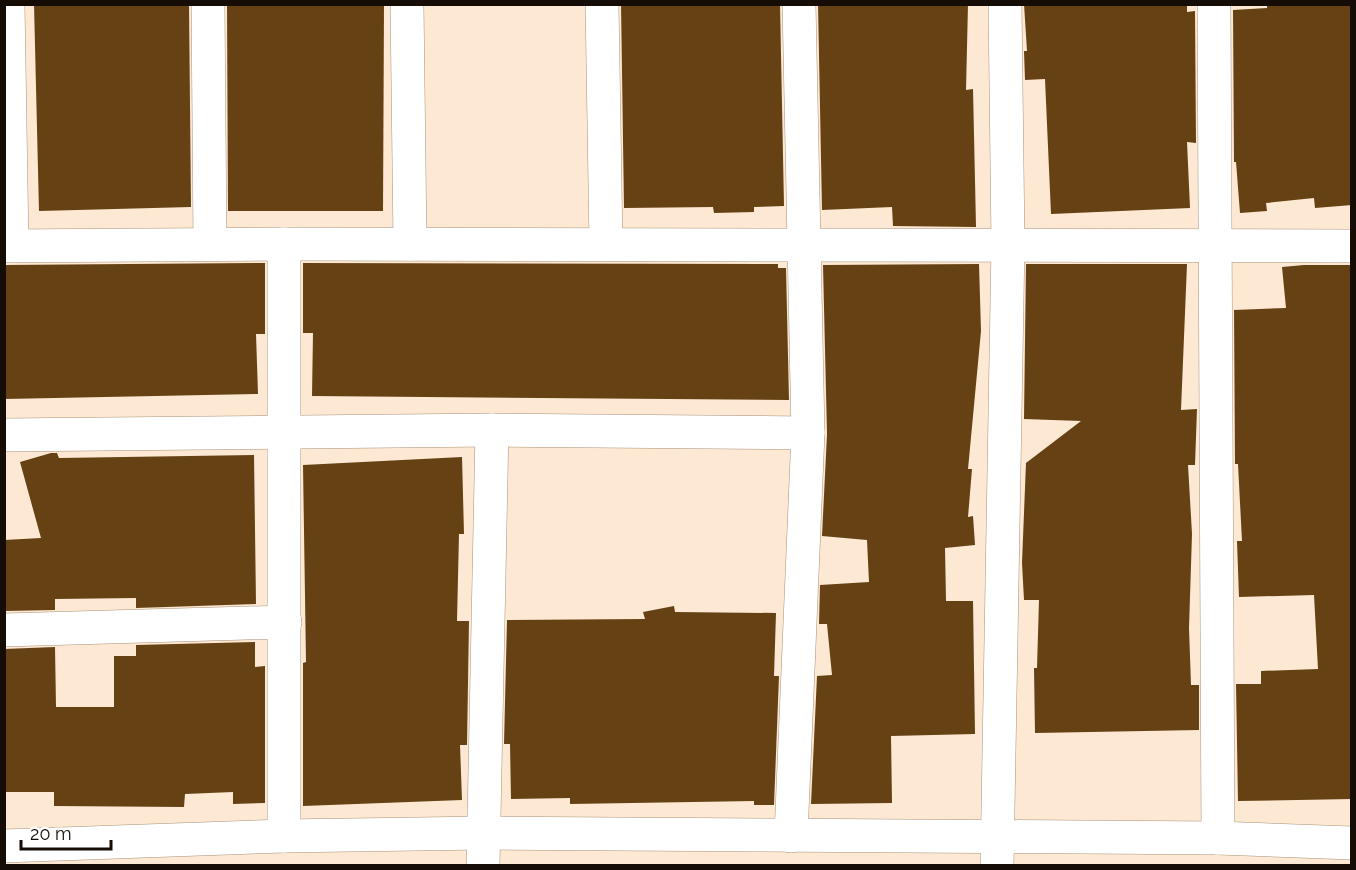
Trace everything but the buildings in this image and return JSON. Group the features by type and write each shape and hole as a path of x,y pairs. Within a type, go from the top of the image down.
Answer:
{"street":[{"path":"8,4 8,246 210,244 1352,246"},
{"path":"208,4 210,244"},
{"path":"407,4 410,244"},
{"path":"602,4 606,244"},
{"path":"791,836 808,433 806,245 799,4"},
{"path":"996,851 1008,244 1005,4"},
{"path":"1214,4 1218,838"},
{"path":"284,244 284,836"},
{"path":"4,435 283,430 808,433"},
{"path":"483,866 492,430"},
{"path":"4,630 285,622"},
{"path":"4,846 210,852 284,836 484,833 791,836 996,851 1218,838 1352,843"}]}
